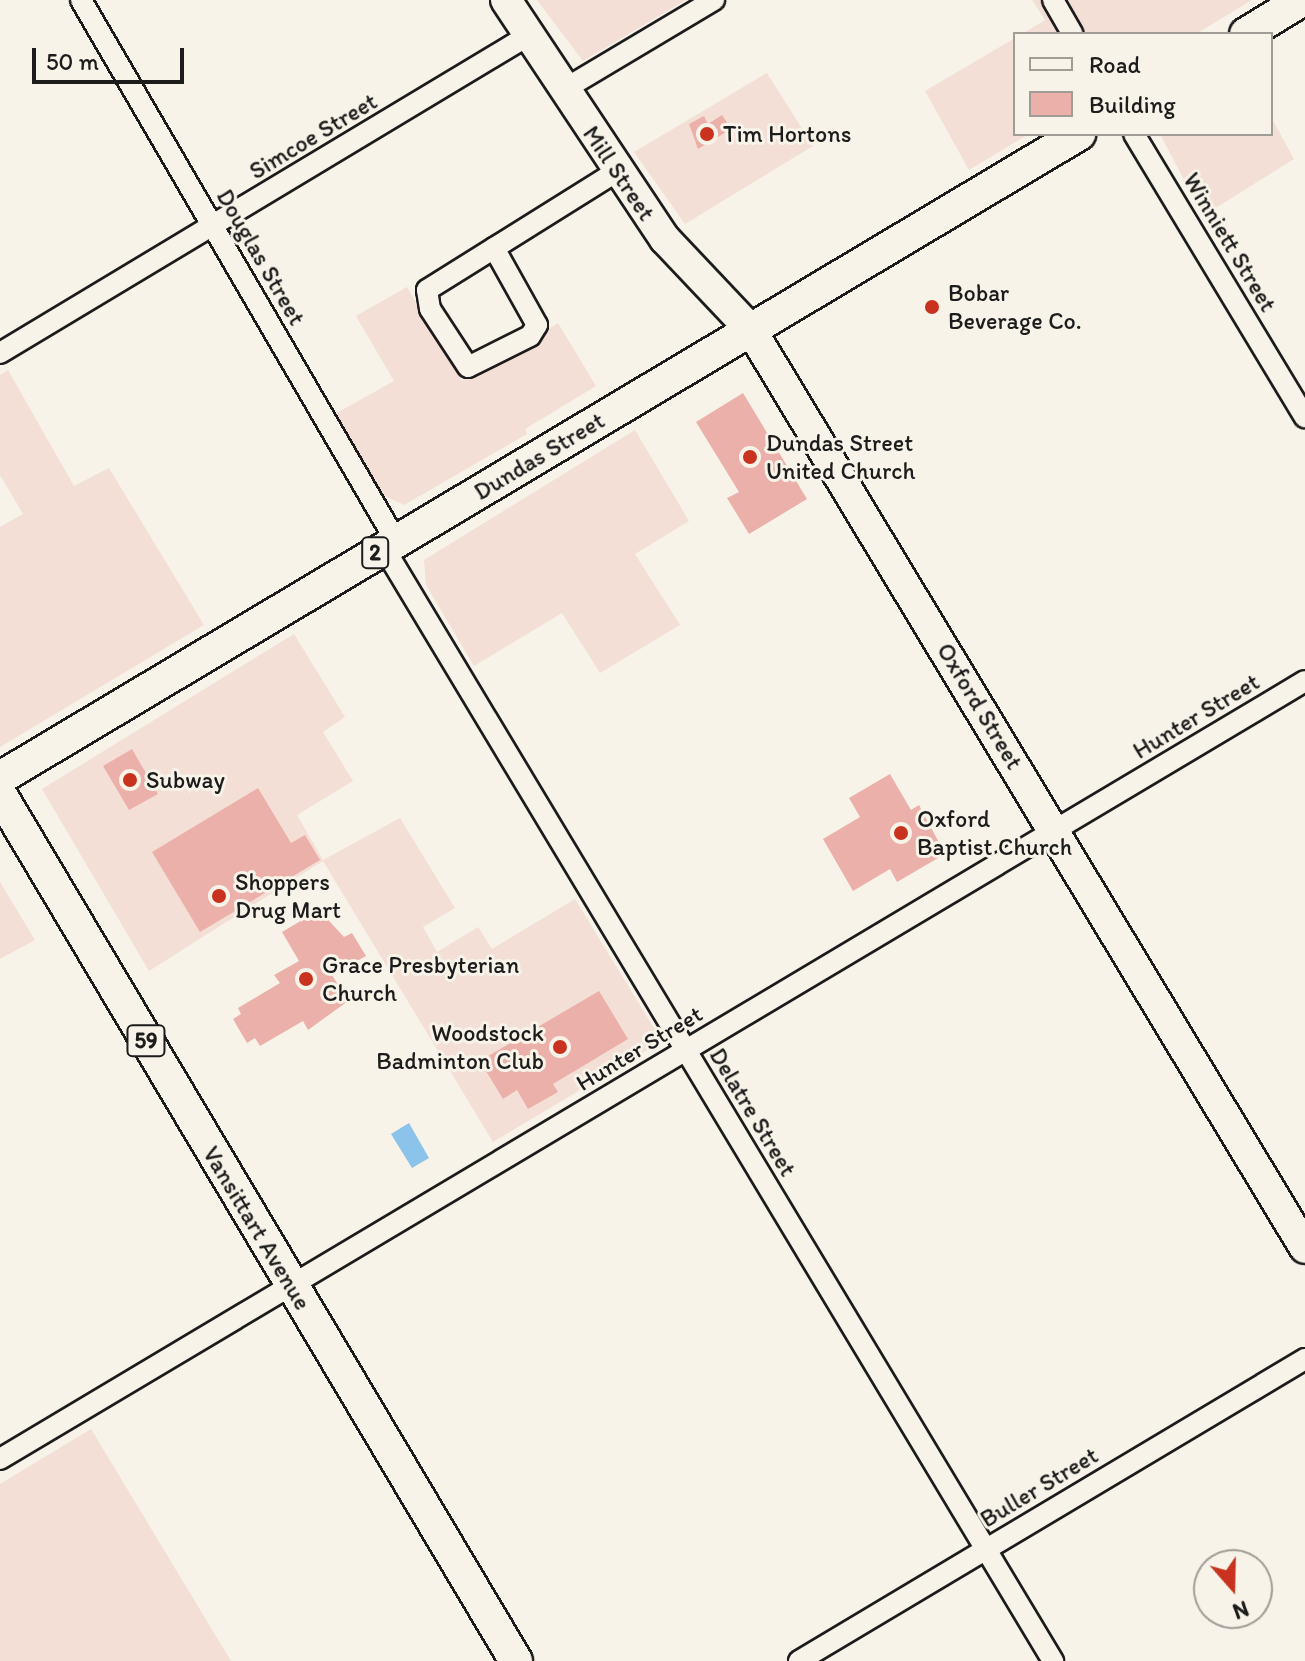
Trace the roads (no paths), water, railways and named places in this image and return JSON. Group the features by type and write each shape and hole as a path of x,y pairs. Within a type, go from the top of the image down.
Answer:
{"main road":[{"name":"Mill Street","path":"506,0 616,172 686,264 751,330"},
{"path":"1249,32 1302,0"},
{"name":"Dundas Street","path":"0,778 1076,136"},
{"name":"Oxford Street","path":"751,330 1055,829 1305,1248"},
{"name":"Vansittart Avenue","path":"0,794 516,1661"}],"street":[{"name":"Douglas Street","path":"81,0 213,227 390,544"},
{"path":"563,90 714,0"},
{"path":"1053,0 1072,32"},
{"name":"Simcoe Street","path":"0,353 529,35"},
{"name":"Winniett Street","path":"1135,136 1305,417"},
{"path":"494,248 537,325 530,336 468,367 426,295 430,286 616,172"},
{"name":"Delatre Street","path":"390,544 686,1050 1053,1661"},
{"name":"Hunter Street","path":"0,1459 1305,681"},
{"name":"Buller Street","path":"799,1661 1305,1359"}],"water":[{"path":"409,1123 429,1158 412,1168 391,1134"}],"place":[{"name":"Tim Hortons","path":"707,134"},
{"name":"Bobar Beverage Co.","path":"932,307"},
{"name":"Dundas Street United Church","path":"750,457"},
{"name":"Subway","path":"130,780"},
{"name":"Oxford Baptist Church","path":"901,833"},
{"name":"Shoppers Drug Mart","path":"219,896"},
{"name":"Grace Presbyterian Church","path":"306,979"},
{"name":"Woodstock Badminton Club","path":"560,1047"}]}
